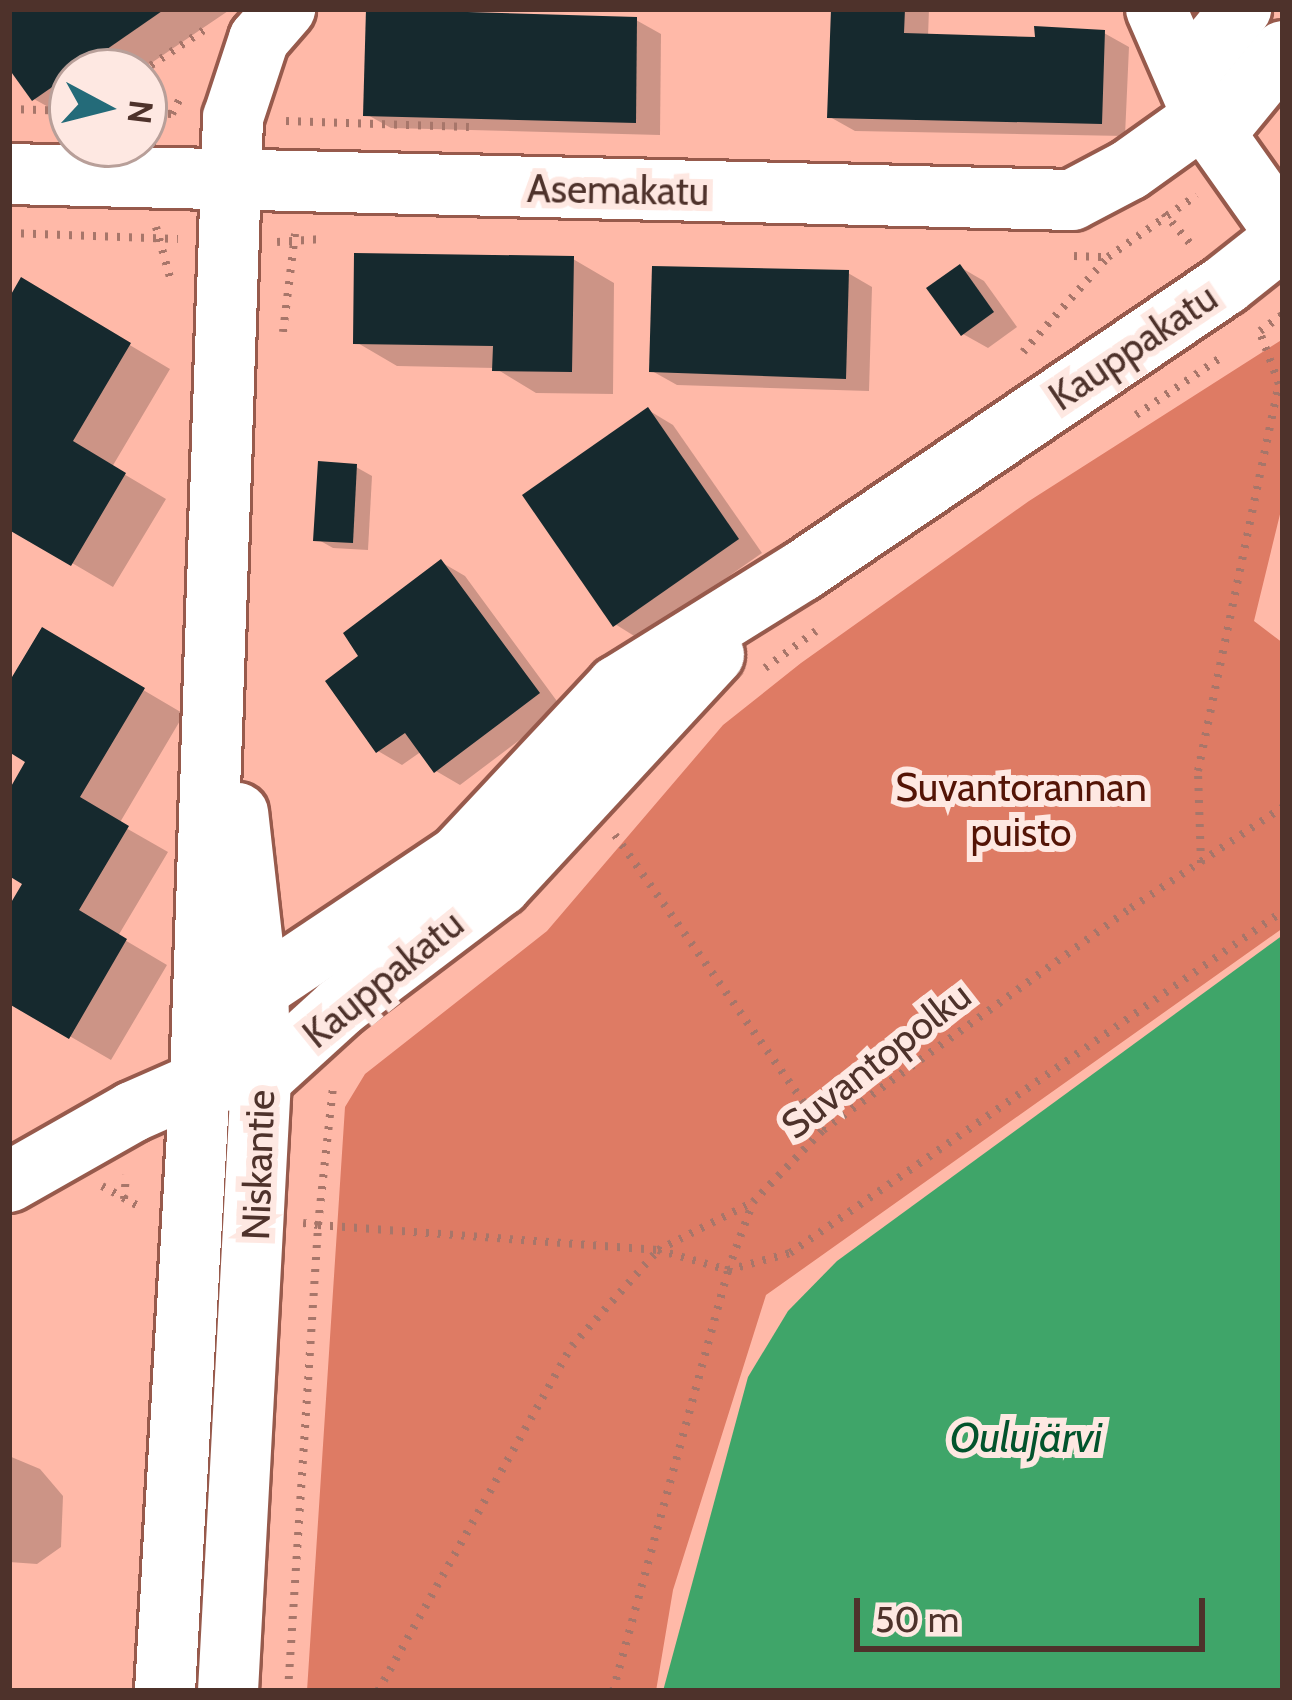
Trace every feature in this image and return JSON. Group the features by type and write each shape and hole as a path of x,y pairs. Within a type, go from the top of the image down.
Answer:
{"street":[{"name":"Niskantie","path":"165,1691 200,1082 203,906 219,640 231,182 237,100 259,39 285,9"},
{"path":"1156,9 1210,123 1283,230"},
{"path":"1210,123 1240,9"},
{"path":"1210,123 1283,51"},
{"name":"Asemakatu","path":"9,174 1072,200 1210,123"},
{"name":"Kauppakatu","path":"200,1082 258,990 458,856 617,686 1242,308 1283,239"},
{"name":"Kauppakatu","path":"262,1079 340,1007 500,886 660,707 802,571"},
{"name":"Niskantie","path":"219,640 258,990 262,1079 228,1691"},
{"path":"9,1182 132,1112 200,1082 262,1079"}],"path":[{"path":"168,54 218,20"},
{"path":"282,336 297,182 294,104"},
{"path":"9,109 48,110"},
{"path":"1108,257 1167,216 1210,123"},
{"path":"1129,170 1242,308 1280,384 1198,771 1201,863"},
{"path":"9,233 230,242"},
{"path":"1242,308 1283,314"},
{"path":"1127,420 1242,308"},
{"path":"764,669 820,627"},
{"name":"Suvantopolku","path":"613,1691 728,1270 752,1202 823,1130 1283,807"},
{"path":"596,845 611,829 823,1130"},
{"path":"288,1691 318,1225 658,1250 728,1270 790,1252 1283,911"},
{"path":"333,1084 345,1072"},
{"path":"378,1691 572,1346 658,1250 752,1202"}],"green space":[{"name":"Suvantorannan puisto","path":"1283,339 1283,502 1254,621 1283,643 1283,928 766,1295 673,1590 656,1691 307,1691 345,1107 365,1074 547,931 723,725 801,663 1029,501"}],"water":[{"name":"Oulujärvi","path":"1283,935 1283,1691 663,1691 748,1377 788,1311 837,1261"}],"building":[{"path":"9,9 165,9 109,48 48,48 48,90 32,101 9,69"},
{"path":"366,9 637,17 636,123 363,116"},
{"path":"831,9 905,9 904,33 1035,37 1034,26 1105,30 1102,124 827,118"},
{"path":"354,253 574,256 572,372 492,371 493,346 353,344"},
{"path":"960,264 994,312 961,336 926,288"},
{"path":"652,266 849,270 846,379 649,372"},
{"path":"21,277 131,343 73,441 126,473 71,566 9,530 9,298"},
{"path":"648,407 739,539 613,627 522,495"},
{"path":"318,461 357,464 353,543 313,541"},
{"path":"441,559 540,693 434,773 405,733 376,753 325,681 358,656 343,633"},
{"path":"42,627 145,688 80,797 129,826 79,910 127,939 69,1039 9,1004 9,906 22,884 9,876 9,790 25,762 9,752 9,682"}]}
